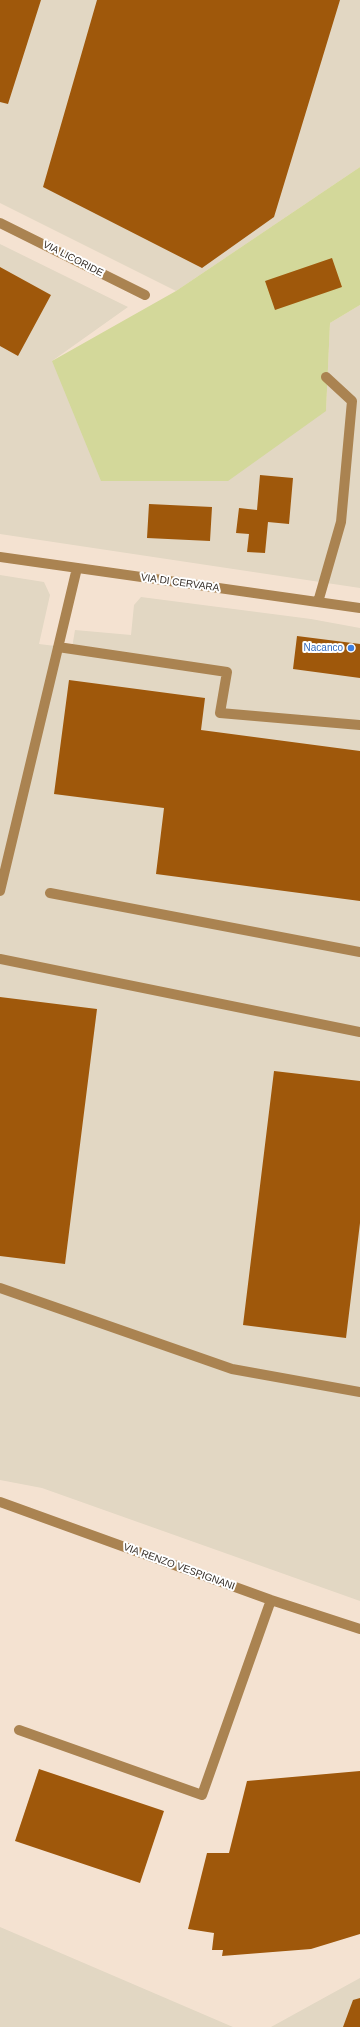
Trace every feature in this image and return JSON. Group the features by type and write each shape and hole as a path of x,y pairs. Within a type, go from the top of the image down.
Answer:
{"street":[{"name":"VIA LICORIDE","path":"0,223 145,295"},
{"path":"318,602 341,522 352,401 326,377"},
{"name":"VIA DI CERVARA","path":"0,557 360,608"},
{"path":"0,891 77,568"},
{"path":"58,647 227,672 220,713 360,725"},
{"path":"50,893 360,952"},
{"path":"0,959 360,1032"},
{"path":"0,1288 232,1369 360,1392"},
{"name":"VIA RENZO VESPIGNANI","path":"0,1502 272,1600 360,1629"},
{"path":"19,1730 202,1796 272,1600"}],"shaded area":[{"path":"0,0 360,0 360,167 176,291 0,203"},
{"path":"0,244 128,307 52,361 326,411 330,323 360,305 360,588 0,534"},
{"path":"0,575 44,582 50,595 39,644 72,648 75,630 131,635 134,605 141,597 311,619 360,628 360,1601 42,1488 0,1480"},
{"path":"0,1927 233,2027 0,2027"},
{"path":"360,1978 360,2027 271,2027"}],"green space":[{"path":"360,167 360,305 330,323 326,411 228,481 101,481 52,361 176,291"}],"building":[{"path":"0,0 41,0 8,104 0,102"},
{"path":"97,0 340,0 274,217 202,268 43,187"},
{"path":"332,258 342,287 275,310 265,281"},
{"path":"0,267 51,295 18,356 0,346"},
{"path":"260,475 293,478 289,524 268,522 265,553 247,552 249,534 236,533 239,508 257,510"},
{"path":"149,504 212,507 210,541 147,538"},
{"path":"297,636 360,644 360,678 293,669"},
{"path":"69,680 205,698 201,730 360,751 360,901 156,874 164,808 54,794"},
{"path":"0,997 97,1009 65,1264 0,1256"},
{"path":"274,1071 360,1081 360,1223 346,1338 243,1325"},
{"path":"39,1769 164,1811 140,1883 15,1841"},
{"path":"360,1771 360,1934 311,1949 222,1956 223,1950 212,1950 214,1933 188,1929 207,1853 229,1853 247,1781"},
{"path":"360,1998 360,2027 343,2027 353,2000"}],"place":[{"name":"Nacanco","path":"351,648"}]}
